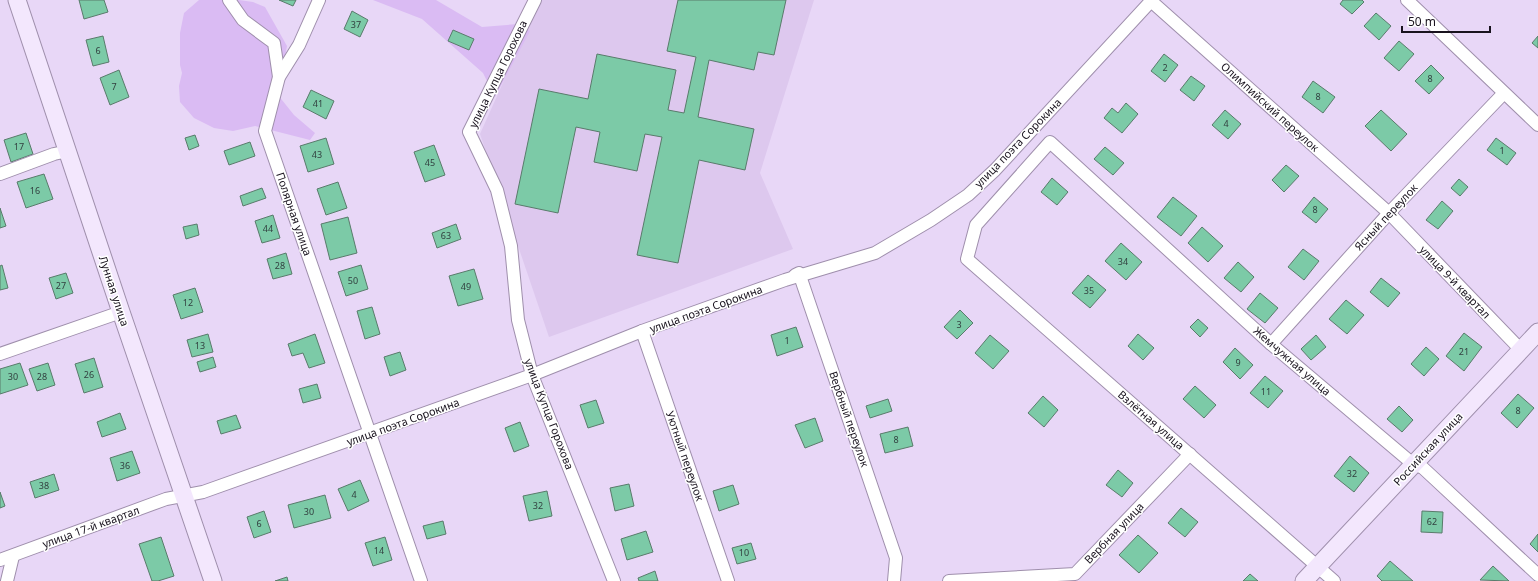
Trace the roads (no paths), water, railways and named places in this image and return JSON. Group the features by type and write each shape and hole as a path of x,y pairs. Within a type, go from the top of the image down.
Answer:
{"street":[{"name":"Лунная улица","path":"17,0 213,581"},
{"path":"229,0 242,20 274,43 279,77"},
{"name":"Полярная улица","path":"319,0 299,45 279,77 265,131 421,581"},
{"name":"улица Купца Горохова","path":"535,0 469,132 497,190 511,246 518,320 532,375 614,581"},
{"name":"улица поэта Сорокина","path":"183,494 203,492 532,375 642,331 786,280 875,253 932,220 968,195 995,170 1152,0"},
{"name":"Олимпийский переулок","path":"1152,0 1389,213"},
{"path":"1407,0 1504,94 1538,124"},
{"name":"Ясный переулок","path":"1271,344 1389,213 1504,94"},
{"name":"Взлётная улица","path":"1050,142 976,225 967,259 1334,581"},
{"name":"Жемчужная улица","path":"1050,142 1271,344 1413,464 1423,468 1538,575"},
{"path":"0,174 54,154 68,151"},
{"name":"улица 9-й квартал","path":"1389,213 1521,350"},
{"name":"Вербный переулок","path":"786,280 798,273 896,558 894,581"},
{"path":"0,354 121,312"},
{"name":"Уютный переулок","path":"642,331 728,581"},
{"name":"Российская улица","path":"1304,581 1538,332"},
{"name":"Вербная улица","path":"949,581 1075,574 1190,454"},
{"name":"улица 17-й квартал","path":"0,560 183,494"},
{"path":"7,581 13,556"}]}
